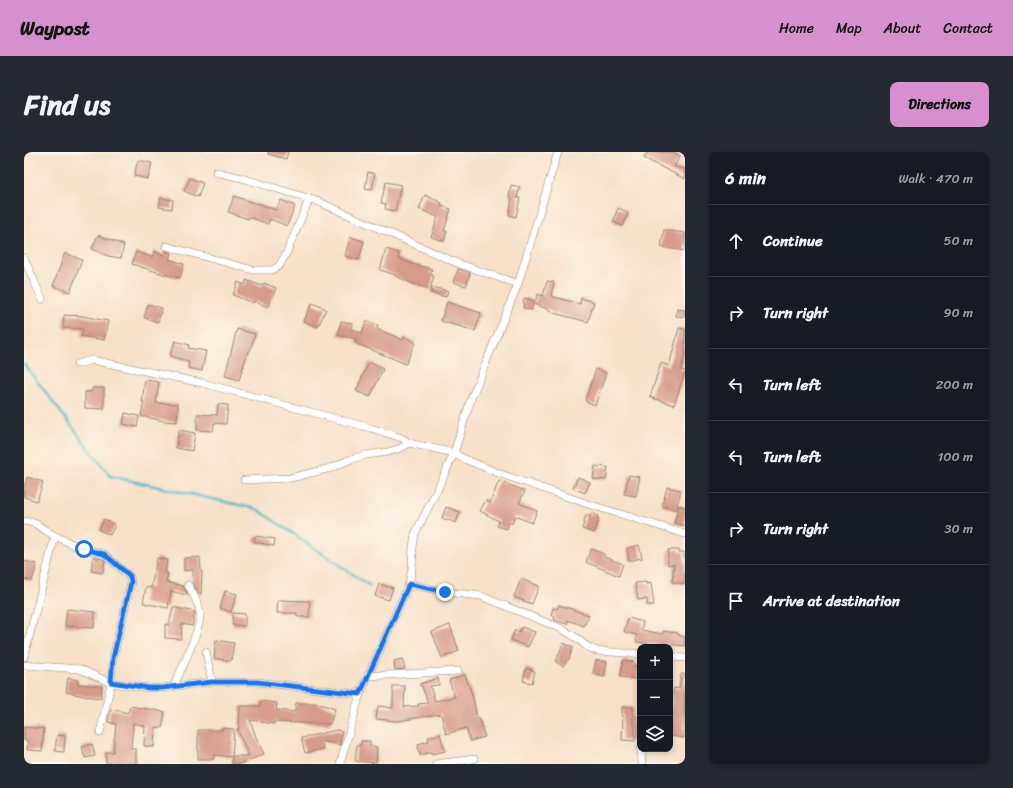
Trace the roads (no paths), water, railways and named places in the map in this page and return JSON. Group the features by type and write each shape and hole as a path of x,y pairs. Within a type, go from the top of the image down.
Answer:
{"street":[{"path":"340,764 360,694 409,584 412,568 412,547 415,534 454,453 471,399 518,284 558,152"},
{"path":"216,172 242,178 317,201 457,263 518,284"},
{"path":"166,246 253,270 272,270 278,266 286,254 310,200"},
{"path":"24,258 42,299"},
{"path":"77,364 92,360 202,383 371,428 402,438 409,443 454,453 498,473 588,504 685,534"},
{"path":"244,480 290,478 331,468 351,459 366,455 388,452 401,448 409,443"},
{"path":"24,521 34,523 55,536 84,549 104,554 130,576 131,582 113,658 111,682 100,733"},
{"path":"24,657 55,536"},
{"path":"409,584 445,592 481,596 560,628 577,638 586,646 597,651 637,654"},
{"path":"174,686 197,630 200,615 198,602 188,585"},
{"path":"206,652 212,682"},
{"path":"673,657 685,658"},
{"path":"24,665 80,669 111,682 149,688 212,682 257,682 360,694"},
{"path":"369,676 458,671"},
{"path":"641,752 642,764"},
{"path":"436,764 474,759"}],"waterway":[{"path":"24,364 110,476 257,509 370,586"}]}
